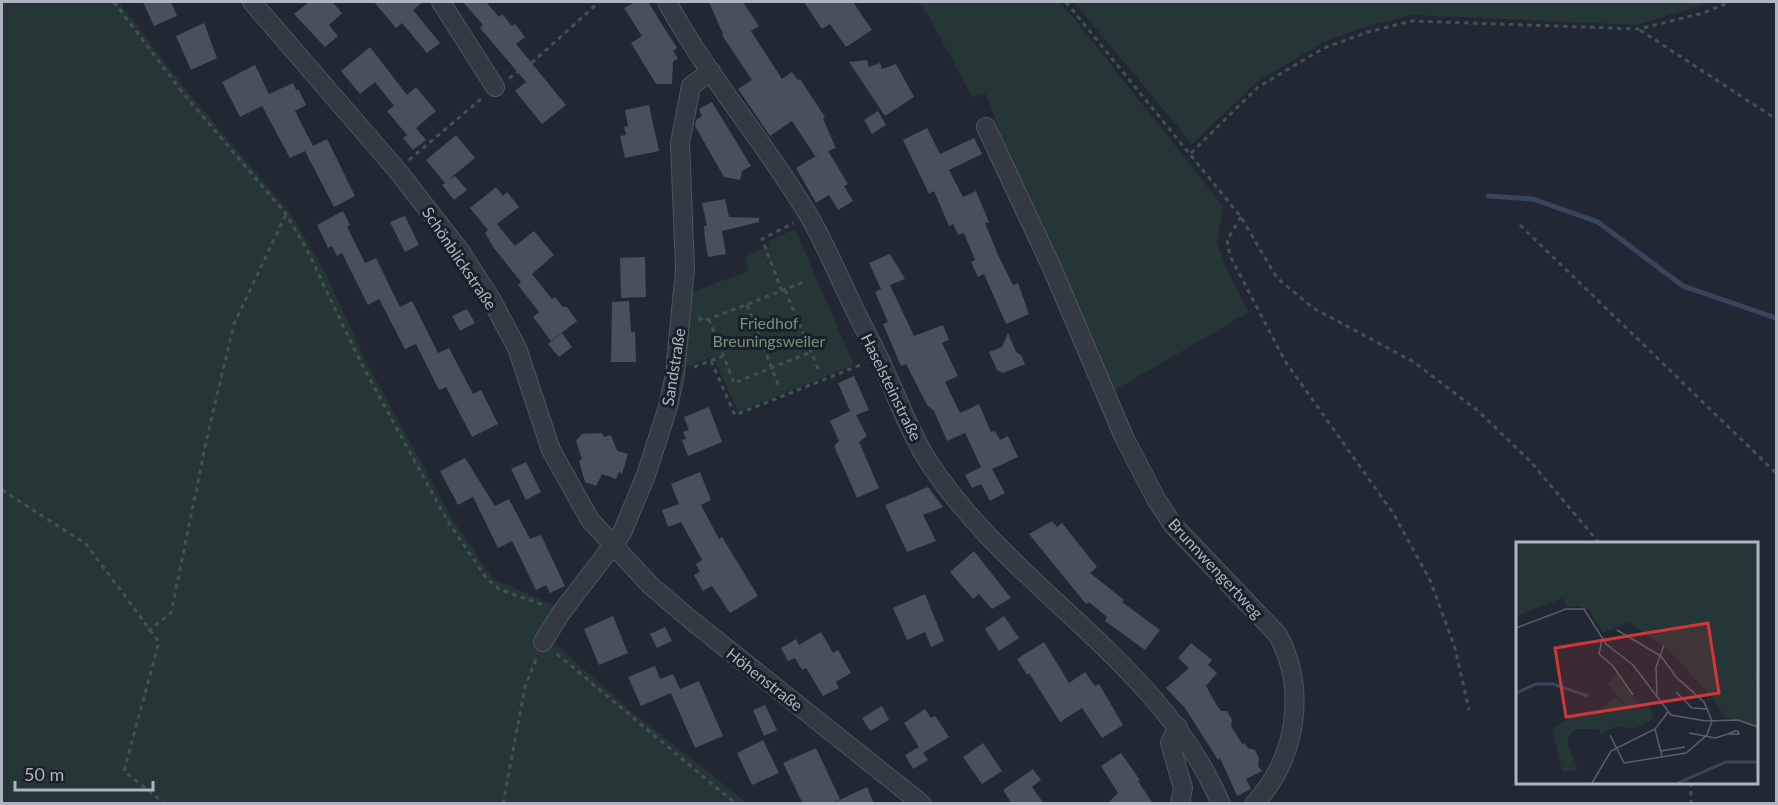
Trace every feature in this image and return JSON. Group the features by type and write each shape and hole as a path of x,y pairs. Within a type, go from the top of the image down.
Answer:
{"street":[{"name":"Schönblickstraße","path":"252,2 397,170 460,251 491,299 517,348 551,450 570,488 590,520 613,547"},
{"path":"441,2 495,87"},
{"name":"Haselsteinstraße","path":"667,2 809,216 879,358 909,426 930,464 980,529 1013,563 1128,669 1178,727 1198,756 1221,804"},
{"name":"Sandstraße","path":"543,642 561,613 613,547 629,518 668,407 675,374 685,269 680,143 691,86 711,70"},
{"name":"Brunnwengertweg","path":"986,128 1052,268 1124,437 1156,499 1173,525 1278,636 1289,657 1295,679 1296,706 1293,727 1277,771 1254,804"},
{"name":"Höhenstraße","path":"613,547 691,620 922,804"},
{"path":"1178,727 1170,744 1183,788 1180,804"}],"path":[{"path":"114,2 183,92 286,214 306,248 361,363 447,520 480,569 499,589 561,613"},
{"path":"1066,2 1241,217 1277,278 1313,308 1414,362 1478,411 1531,462 1598,542"},
{"path":"1191,153 1258,87 1324,48 1368,32 1412,21 1639,29 1702,13 1730,2"},
{"path":"1639,29 1776,119"},
{"path":"148,631 171,613 208,433 234,324 286,214"},
{"path":"809,216 762,239 820,373"},
{"path":"1241,217 1227,240 1230,256 1285,361 1393,513 1430,579 1455,648 1469,710"},
{"path":"1520,225 1776,474"},
{"path":"682,302 702,321 807,281"},
{"path":"747,305 780,389"},
{"path":"709,319 734,383 811,352"},
{"path":"693,368 723,356"},
{"path":"711,361 735,415 879,358"},
{"path":"2,490 86,544 148,631 159,642 124,771 165,804"},
{"path":"503,804 525,687 543,642 736,804"},
{"path":"1691,784 1691,804"}],"green space":[{"path":"2,2 119,2 184,87 291,214 327,276 366,362 453,520 493,579 554,605 568,614 553,642 631,711 747,803 2,804"},
{"path":"918,2 1058,2 1069,12 1223,206 1217,242 1226,268 1249,312 1110,393 1013,167 986,94 972,97 929,16"},
{"path":"1074,2 1712,2 1637,25 1411,15 1364,27 1322,43 1258,81 1192,144"},
{"name":"Friedhof Breuningsweiler","path":"795,229 854,365 738,412 713,357 686,367 692,292 749,271 745,257 769,246 768,241"}],"building":[{"path":"143,2 171,2 177,16 154,26"},
{"path":"309,2 332,2 342,13 329,25 338,36 325,47 294,14"},
{"path":"374,2 423,2 413,10 440,43 427,53 402,23 396,28"},
{"path":"463,2 486,2 499,17 502,14 512,26 515,24 525,37 516,44 566,105 542,124 515,91 526,82 480,28 483,25"},
{"path":"635,2 648,2 677,48 673,51 678,58 673,62 672,84 656,84 631,43 642,36 624,8"},
{"path":"709,2 743,2 759,26 751,31 782,79 792,72 798,80 800,79 825,117 823,119 836,148 828,151 848,184 844,186 853,201 838,210 829,195 816,203 796,168 821,153 815,156 792,121 770,136 738,89 752,80 722,35"},
{"path":"804,2 853,2 872,30 846,47 830,24 822,29"},
{"path":"204,23 217,58 191,70 176,36"},
{"path":"370,47 407,95 416,87 436,111 416,128 426,140 413,150 403,138 407,135 387,111 394,106 375,82 360,94 341,71"},
{"path":"867,60 869,67 880,63 882,69 896,64 914,97 885,116 849,62"},
{"path":"255,65 269,94 293,83 296,90 299,90 306,105 295,111 313,146 327,139 355,196 334,207 305,151 290,158 262,106 240,117 222,82"},
{"path":"712,102 751,166 742,171 740,180 724,177 695,126 696,120 702,116 699,109"},
{"path":"649,105 659,151 625,158 620,136 626,135 624,127 628,126 625,110"},
{"path":"878,111 886,125 872,134 864,120"},
{"path":"927,128 940,154 974,138 982,154 949,170 963,197 976,191 989,222 985,223 998,255 1013,285 1018,283 1029,314 1006,324 984,274 978,277 971,262 975,260 964,233 958,235 953,224 949,226 934,191 929,194 903,140"},
{"path":"456,135 475,158 448,180 455,176 467,190 454,200 442,185 445,183 426,160"},
{"path":"496,187 503,196 507,192 519,207 497,224 515,246 534,231 554,255 532,274 552,299 555,297 563,307 567,307 577,321 551,341 533,317 539,312 518,285 521,282 494,248 485,233 488,230 470,208"},
{"path":"725,199 729,217 759,218 759,222 722,231 726,254 708,257 704,226 707,226 702,203"},
{"path":"343,211 350,225 347,227 365,263 376,258 400,307 412,301 438,353 449,348 473,394 481,390 498,424 472,437 446,387 439,390 416,344 405,349 379,299 368,305 342,253 337,256 332,246 328,248 317,225"},
{"path":"405,216 419,245 405,252 390,222"},
{"path":"890,254 905,279 890,285 914,336 943,325 949,340 942,343 958,376 945,382 960,413 979,404 991,432 995,431 1000,440 1008,436 1018,457 992,469 1005,493 990,501 981,484 972,488 965,475 981,467 965,433 947,441 934,411 927,405 906,364 901,366 883,324 888,322 875,292 881,289 869,263"},
{"path":"645,257 646,297 621,298 620,258"},
{"path":"629,301 631,332 635,332 636,362 611,362 612,302"},
{"path":"467,309 475,323 460,331 452,316"},
{"path":"562,333 572,347 559,357 548,344"},
{"path":"1008,333 1016,352 1021,355 1025,364 1003,373 997,370 989,352 1002,347"},
{"path":"854,376 869,410 856,415 867,436 859,442 879,488 857,498 834,446 839,441 830,421 850,411 838,383"},
{"path":"709,407 722,442 688,456 682,440 686,439 683,432 689,430 684,417"},
{"path":"602,433 604,437 611,435 617,451 628,454 622,474 619,472 616,479 602,474 596,486 585,482 579,461 582,459 576,441 582,434"},
{"path":"465,458 495,506 509,499 530,539 541,535 565,586 550,593 546,585 536,590 512,541 498,548 473,497 458,505 440,471"},
{"path":"526,462 541,492 526,500 511,469"},
{"path":"700,472 711,500 701,505 719,539 722,537 758,596 730,613 712,586 703,591 694,575 700,572 696,564 702,560 681,522 668,527 662,510 679,504 671,484"},
{"path":"928,487 943,507 923,515 936,541 907,552 885,505"},
{"path":"1052,521 1057,527 1062,523 1097,567 1090,573 1124,600 1122,602 1160,630 1145,650 1105,621 1107,617 1089,602 1086,604 1029,534"},
{"path":"974,551 1011,598 992,609 979,594 973,599 950,572"},
{"path":"925,594 944,641 931,647 925,632 907,640 893,608"},
{"path":"613,616 628,653 599,665 584,629"},
{"path":"1004,616 1019,638 999,651 985,629"},
{"path":"665,627 672,641 657,648 650,634"},
{"path":"821,632 833,653 838,650 851,673 836,682 839,688 823,696 806,668 802,670 795,658 788,661 781,648 796,639 799,645"},
{"path":"1044,642 1069,683 1085,672 1095,686 1099,684 1123,725 1102,738 1082,708 1060,722 1029,673 1027,675 1017,659"},
{"path":"1191,643 1212,660 1208,665 1217,673 1206,686 1216,704 1221,711 1227,711 1232,720 1231,726 1242,744 1255,750 1259,758 1258,766 1262,771 1246,779 1251,789 1237,796 1220,758 1218,760 1185,708 1166,688 1189,668 1178,658"},
{"path":"655,666 660,679 673,674 680,689 699,681 723,736 695,748 671,693 641,706 628,677"},
{"path":"765,705 777,730 764,736 753,710"},
{"path":"882,706 889,720 870,731 862,718"},
{"path":"925,709 931,718 935,716 949,737 923,753 928,760 913,769 905,755 919,747 904,723"},
{"path":"763,740 779,773 752,785 737,753"},
{"path":"983,743 1002,771 982,784 963,757"},
{"path":"816,748 840,799 830,804 803,804 783,763"},
{"path":"1121,753 1153,804 1107,804 1118,793 1101,766"},
{"path":"1033,769 1041,780 1032,787 1044,804 1012,804 1003,790"},
{"path":"867,787 874,804 831,804"}],"waterway":[{"path":"1488,196 1533,199 1598,222 1683,286 1776,318"}]}
